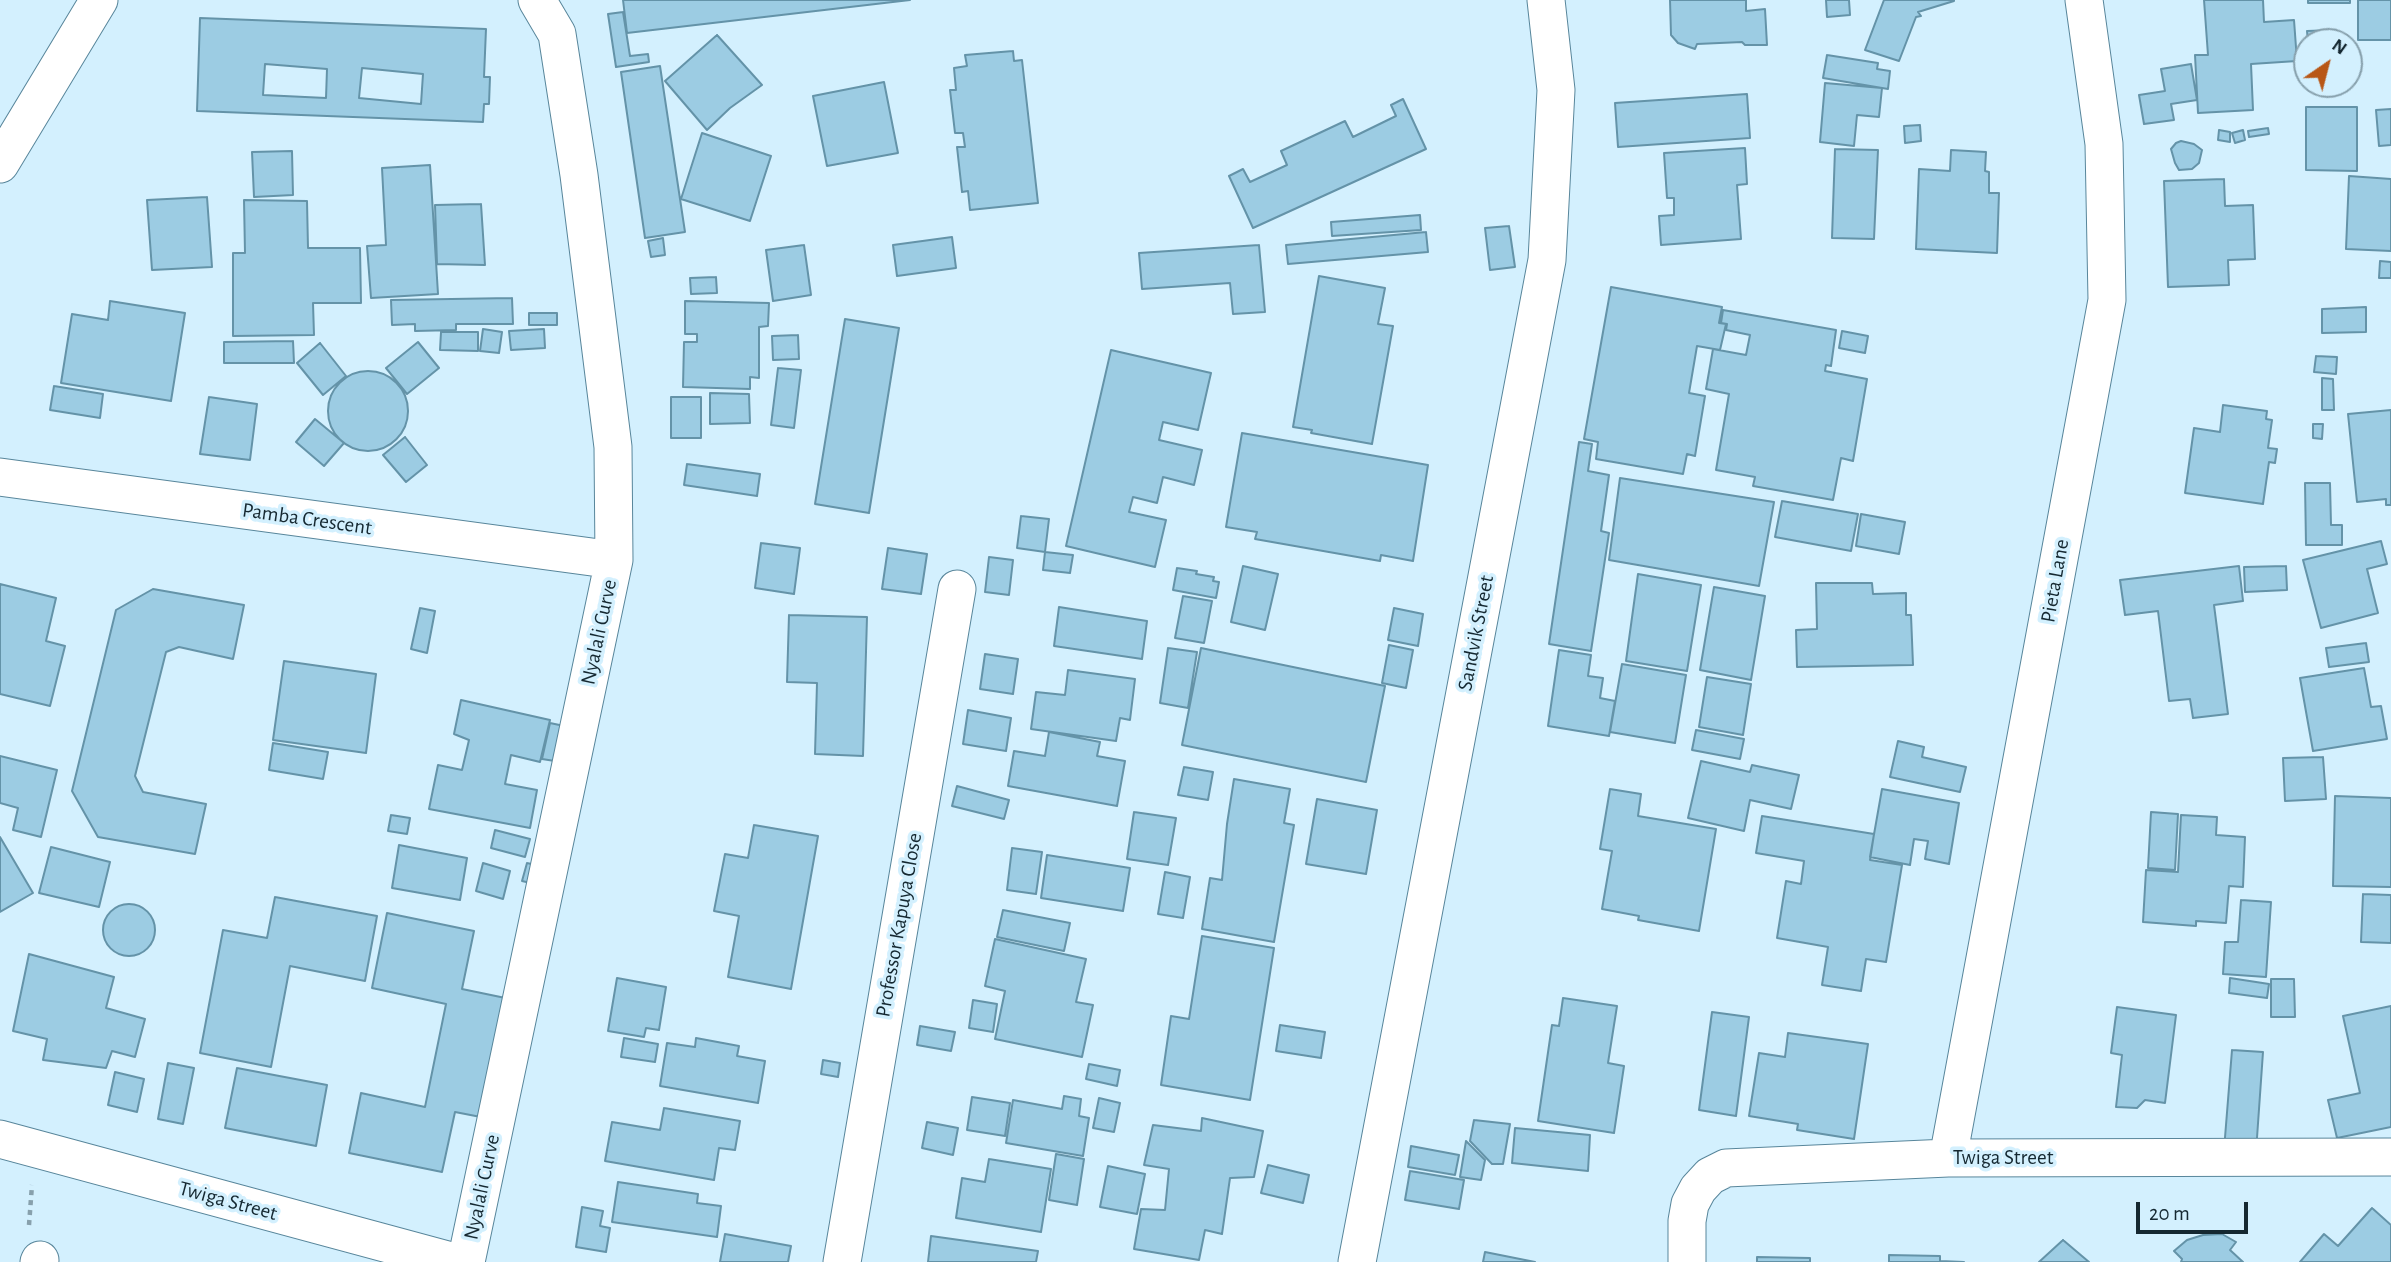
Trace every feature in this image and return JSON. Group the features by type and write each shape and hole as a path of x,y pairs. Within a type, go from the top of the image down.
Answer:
{"street":[{"path":"0,164 99,0"},
{"name":"Nyalali Curve","path":"466,1262 614,560 613,447 579,175 558,34 537,0"},
{"name":"Sandvik Street","path":"1357,1262 1547,260 1556,90 1546,0"},
{"name":"Pieta Lane","path":"1948,1158 2106,300 2104,144 2084,0"},
{"name":"Pamba Crescent","path":"0,477 614,560"},
{"name":"Professor Kapuya Close","path":"842,1262 957,589"},
{"name":"Twiga Street","path":"0,1139 455,1262"},
{"name":"Twiga Street","path":"1687,1262 1687,1221 1690,1204 1698,1189 1710,1176 1726,1168 1948,1158 2391,1157"}],"path":[{"path":"36,1149 29,1225 40,1261"}],"building":[{"path":"623,0 910,0 627,33"},
{"path":"1670,0 1746,0 1746,11 1765,9 1767,45 1745,45 1742,42 1697,44 1695,49 1678,43 1671,35"},
{"path":"1826,0 1849,0 1850,15 1827,17"},
{"path":"1884,0 1954,1 1918,12 1921,16 1916,17 1899,61 1865,50"},
{"path":"2204,0 2263,0 2264,22 2294,20 2293,61 2251,64 2253,110 2198,113 2195,55 2208,55"},
{"path":"2308,0 2350,0 2350,3 2308,3"},
{"path":"2358,0 2391,0 2391,40 2363,40 2363,28 2358,28"},
{"path":"623,12 630,56 648,54 649,62 616,67 608,14"},
{"path":"200,18 486,29 484,77 490,77 489,104 484,104 483,122 197,111","holes":["265,64 327,69 326,98 263,95","362,68 423,74 421,104 359,98"]},
{"path":"717,35 762,85 730,108 707,130 665,81"},
{"path":"1013,51 1014,61 1022,60 1038,203 970,210 968,191 962,192 957,147 965,147 963,133 955,133 950,90 956,90 954,68 967,66 965,55"},
{"path":"1827,55 1878,63 1877,69 1890,71 1888,89 1823,78"},
{"path":"2191,64 2197,100 2171,104 2174,120 2144,124 2139,95 2165,91 2161,69"},
{"path":"660,66 685,232 645,238 621,72"},
{"path":"884,82 898,153 827,166 813,96"},
{"path":"1825,83 1882,88 1879,117 1857,115 1854,146 1820,142"},
{"path":"1747,94 1750,138 1618,147 1615,103"},
{"path":"1403,99 1426,149 1253,228 1229,176 1243,169 1250,182 1287,165 1281,151 1345,121 1353,137 1396,116 1391,105"},
{"path":"2306,107 2357,107 2357,171 2306,170"},
{"path":"2391,109 2391,145 2379,146 2376,110"},
{"path":"1920,125 1921,141 1905,143 1904,126"},
{"path":"2268,128 2269,134 2249,137 2248,131"},
{"path":"2219,130 2230,132 2230,142 2218,140"},
{"path":"2243,130 2245,140 2235,143 2232,133"},
{"path":"702,133 771,156 750,221 681,199"},
{"path":"2181,141 2194,144 2202,150 2199,163 2192,169 2179,170 2175,163 2171,149"},
{"path":"1745,148 1747,184 1737,185 1741,239 1661,245 1659,216 1674,215 1674,198 1667,198 1664,153"},
{"path":"1835,149 1878,150 1874,239 1832,238"},
{"path":"1951,150 1986,152 1985,171 1989,172 1989,193 1999,193 1997,253 1916,249 1919,169 1950,171"},
{"path":"292,151 293,195 254,197 252,152"},
{"path":"430,165 438,294 371,298 367,246 386,245 382,168"},
{"path":"2349,176 2391,179 2391,251 2346,249"},
{"path":"2224,179 2225,206 2253,205 2255,259 2228,260 2229,285 2168,287 2164,181"},
{"path":"207,197 212,267 152,270 147,200"},
{"path":"244,200 307,201 308,248 360,248 361,303 313,303 314,335 233,336 233,253 245,253"},
{"path":"481,204 485,265 437,264 435,205"},
{"path":"1420,215 1421,230 1332,236 1331,222"},
{"path":"1509,226 1515,267 1490,270 1485,228"},
{"path":"1426,232 1428,252 1288,264 1286,245"},
{"path":"952,237 956,268 897,276 893,245"},
{"path":"663,238 665,255 651,257 648,241"},
{"path":"804,245 811,295 773,301 766,250"},
{"path":"1259,245 1265,312 1233,314 1230,283 1142,289 1139,253"},
{"path":"2380,261 2391,262 2391,278 2379,278"},
{"path":"1319,276 1385,288 1378,324 1393,326 1372,444 1293,427"},
{"path":"716,277 717,293 691,294 690,278"},
{"path":"1611,287 1722,307 1719,323 1726,324 1720,350 1697,346 1689,393 1705,396 1695,456 1687,454 1683,474 1596,459 1598,442 1584,439"},
{"path":"512,298 513,324 456,324 456,330 415,331 415,324 392,325 391,300"},
{"path":"110,301 185,313 171,401 61,383 72,314 108,320"},
{"path":"685,301 769,303 768,326 759,327 759,378 750,377 750,389 683,387 684,342 697,342 697,334 685,334"},
{"path":"2366,307 2366,332 2322,333 2322,309"},
{"path":"1723,310 1836,330 1831,366 1826,365 1825,371 1867,379 1853,461 1841,458 1833,500 1753,486 1755,477 1716,470 1729,394 1706,389 1713,349 1746,355 1750,335 1726,330 1727,324 1721,323"},
{"path":"529,313 557,313 557,325 529,325"},
{"path":"845,319 899,328 869,513 815,504"},
{"path":"483,329 502,332 499,353 480,351"},
{"path":"544,329 545,348 511,350 509,331"},
{"path":"1842,331 1868,336 1865,353 1839,348"},
{"path":"441,332 478,332 478,351 440,350"},
{"path":"798,335 799,359 773,360 772,336"},
{"path":"293,341 294,363 224,363 224,342"},
{"path":"418,342 439,368 407,394 386,368"},
{"path":"320,343 346,376 323,395 297,363"},
{"path":"1111,350 1211,373 1198,430 1163,422 1159,440 1202,450 1194,485 1163,477 1157,503 1133,497 1129,512 1166,520 1155,567 1066,546"},
{"path":"2316,356 2337,357 2336,374 2314,372"},
{"path":"778,368 801,370 794,428 771,425"},
{"path":"368,371 383,374 396,383 405,396 408,411 405,426 396,439 383,448 368,451 353,448 340,439 331,426 328,411 331,396 340,383 353,374"},
{"path":"2322,378 2333,379 2334,410 2322,410"},
{"path":"54,386 103,394 100,418 50,410"},
{"path":"710,393 749,394 750,423 710,424"},
{"path":"209,397 257,404 250,460 200,454"},
{"path":"671,397 701,397 701,438 671,438"},
{"path":"2223,405 2267,411 2266,419 2272,420 2268,448 2277,449 2275,463 2269,462 2263,504 2185,493 2194,428 2220,432"},
{"path":"2391,410 2391,505 2386,505 2386,499 2357,502 2348,414"},
{"path":"315,419 344,443 324,466 296,442"},
{"path":"2313,424 2323,424 2322,439 2313,438"},
{"path":"1242,433 1428,465 1413,561 1381,555 1380,561 1255,539 1257,532 1226,527"},
{"path":"405,437 427,465 406,482 383,455"},
{"path":"1579,442 1592,444 1588,471 1609,475 1601,531 1609,533 1591,651 1549,644"},
{"path":"687,464 760,474 757,496 684,485"},
{"path":"1620,478 1774,502 1759,586 1609,560"},
{"path":"2305,483 2330,483 2331,525 2342,525 2342,545 2306,545"},
{"path":"1782,501 1858,514 1851,551 1775,537"},
{"path":"1861,514 1905,522 1899,554 1856,546"},
{"path":"1021,516 1049,519 1045,552 1017,548"},
{"path":"2381,541 2387,564 2367,569 2378,613 2321,628 2303,560"},
{"path":"761,543 800,548 794,594 755,588"},
{"path":"888,548 927,554 921,594 882,589"},
{"path":"1045,552 1073,555 1070,573 1043,570"},
{"path":"989,557 1013,560 1009,595 985,592"},
{"path":"1243,566 1278,574 1265,630 1231,622"},
{"path":"2239,566 2243,601 2214,605 2228,714 2193,718 2190,699 2169,701 2158,611 2125,615 2120,580"},
{"path":"2286,566 2287,590 2245,592 2244,567"},
{"path":"1177,568 1214,577 1213,581 1219,582 1216,598 1173,590"},
{"path":"1638,574 1701,585 1687,671 1626,661"},
{"path":"1816,583 1872,583 1873,594 1906,593 1906,615 1911,615 1913,665 1797,667 1796,630 1817,629"},
{"path":"0,584 56,598 46,641 65,646 50,706 0,694"},
{"path":"1714,587 1765,596 1751,680 1700,670"},
{"path":"153,589 244,605 233,659 179,647 166,652 135,776 143,792 206,804 195,854 98,837 72,791 116,610"},
{"path":"1183,596 1212,601 1204,643 1175,638"},
{"path":"1059,607 1147,621 1142,659 1054,646"},
{"path":"420,608 435,611 427,653 411,649"},
{"path":"1394,608 1423,614 1418,646 1388,640"},
{"path":"789,615 867,617 863,756 815,754 817,683 787,682"},
{"path":"2366,643 2369,662 2329,667 2326,648"},
{"path":"1389,645 1413,650 1406,688 1382,683"},
{"path":"1168,648 1197,652 1188,708 1160,703"},
{"path":"1201,648 1385,686 1366,782 1182,745"},
{"path":"1559,650 1591,655 1588,676 1603,678 1600,698 1615,701 1609,736 1548,726"},
{"path":"985,654 1018,659 1013,694 980,689"},
{"path":"284,661 376,674 366,753 273,740"},
{"path":"1622,664 1686,675 1675,743 1610,732"},
{"path":"2364,668 2371,707 2381,706 2387,739 2313,751 2300,678"},
{"path":"1068,670 1135,679 1130,720 1120,718 1116,741 1031,729 1036,692 1065,695"},
{"path":"1707,677 1751,684 1743,735 1699,727"},
{"path":"461,700 550,720 540,762 511,755 505,784 537,790 530,828 429,809 438,765 462,770 469,740 454,734"},
{"path":"968,710 1011,718 1006,751 963,744"},
{"path":"550,723 569,727 561,762 542,759"},
{"path":"1696,730 1744,739 1740,759 1692,750"},
{"path":"1049,732 1100,742 1097,756 1125,761 1117,806 1008,786 1014,751 1045,756"},
{"path":"1898,741 1924,747 1922,757 1966,767 1960,792 1890,777"},
{"path":"273,743 328,752 323,779 269,770"},
{"path":"0,756 57,770 41,837 13,830 18,808 0,803"},
{"path":"2323,757 2326,799 2285,801 2283,758"},
{"path":"1701,761 1750,772 1752,765 1799,775 1791,809 1750,800 1744,831 1688,818"},
{"path":"1184,767 1213,772 1208,800 1178,795"},
{"path":"1234,779 1290,789 1284,823 1294,825 1274,942 1202,929 1210,878 1222,880"},
{"path":"957,786 1009,800 1004,819 952,806"},
{"path":"1610,789 1641,794 1638,816 1716,829 1699,931 1638,920 1639,916 1602,909 1612,851 1600,849"},
{"path":"1882,789 1959,803 1949,864 1925,859 1928,841 1914,839 1910,865 1870,857"},
{"path":"2335,796 2391,798 2391,887 2333,886"},
{"path":"1317,799 1377,810 1366,874 1306,864"},
{"path":"1134,812 1176,818 1168,865 1127,859"},
{"path":"2151,812 2178,814 2175,870 2148,868"},
{"path":"391,815 410,818 407,834 388,831"},
{"path":"2181,815 2217,817 2216,835 2245,837 2243,887 2229,886 2226,923 2196,921 2196,926 2143,922 2146,870 2178,872"},
{"path":"1762,816 1874,834 1870,860 1902,865 1886,962 1866,959 1861,991 1822,985 1828,947 1777,938 1786,881 1801,884 1804,861 1756,853"},
{"path":"754,825 818,836 791,989 728,977 739,916 714,911 725,854 748,858"},
{"path":"495,830 530,839 525,857 491,848"},
{"path":"0,837 33,893 0,912"},
{"path":"399,845 467,858 460,900 392,888"},
{"path":"51,847 110,862 99,907 39,893"},
{"path":"1012,848 1042,852 1036,894 1007,890"},
{"path":"1047,855 1130,868 1123,911 1041,898"},
{"path":"483,863 510,871 503,899 476,891"},
{"path":"527,863 544,867 539,885 522,881"},
{"path":"1165,872 1190,877 1183,918 1158,914"},
{"path":"2363,894 2391,895 2391,943 2361,942"},
{"path":"275,897 377,916 365,981 290,966 271,1067 200,1053 223,930 267,938"},
{"path":"2241,900 2271,902 2266,977 2223,974 2225,942 2238,942"},
{"path":"129,904 148,911 155,930 148,949 129,956 110,949 103,930 110,911"},
{"path":"1003,910 1070,923 1064,951 997,937"},
{"path":"387,913 474,931 462,989 515,1000 491,1119 455,1112 442,1172 349,1153 361,1093 425,1107 446,1004 372,988"},
{"path":"1202,936 1274,948 1250,1100 1161,1085 1171,1016 1189,1019"},
{"path":"995,939 1086,959 1076,1002 1093,1005 1082,1057 995,1039 1005,991 985,986"},
{"path":"29,954 114,977 106,1008 145,1019 135,1057 112,1051 106,1068 43,1060 47,1039 13,1031"},
{"path":"617,978 666,987 659,1030 646,1028 644,1037 608,1031"},
{"path":"2230,978 2269,984 2267,998 2229,993"},
{"path":"2271,979 2294,979 2295,1017 2271,1017"},
{"path":"1563,998 1617,1006 1608,1063 1624,1066 1614,1133 1538,1121 1552,1025 1559,1026"},
{"path":"973,1000 997,1004 993,1032 969,1028"},
{"path":"2391,1006 2391,1127 2337,1138 2328,1100 2360,1093 2343,1016"},
{"path":"2117,1007 2176,1015 2165,1103 2145,1100 2137,1108 2116,1107 2122,1055 2111,1053"},
{"path":"1712,1012 1749,1017 1736,1116 1699,1110"},
{"path":"1280,1025 1325,1032 1321,1058 1276,1051"},
{"path":"920,1026 955,1032 951,1051 917,1045"},
{"path":"1788,1033 1868,1044 1854,1139 1797,1130 1798,1124 1749,1116 1759,1053 1785,1057"},
{"path":"624,1038 658,1044 655,1062 621,1057"},
{"path":"696,1038 739,1046 737,1056 765,1061 758,1103 660,1086 667,1043 695,1047"},
{"path":"2232,1050 2263,1052 2256,1152 2224,1150"},
{"path":"823,1060 840,1063 838,1077 821,1074"},
{"path":"168,1063 194,1068 183,1124 158,1119"},
{"path":"1089,1064 1120,1070 1117,1086 1086,1079"},
{"path":"237,1068 327,1085 316,1146 225,1128"},
{"path":"115,1072 144,1079 137,1112 108,1105"},
{"path":"1064,1096 1081,1099 1079,1116 1089,1118 1083,1156 1006,1143 1013,1100 1062,1109"},
{"path":"972,1097 1010,1103 1005,1136 967,1130"},
{"path":"1099,1098 1120,1103 1114,1132 1093,1128"},
{"path":"664,1108 740,1121 735,1150 719,1148 714,1180 605,1161 612,1122 660,1130"},
{"path":"1202,1118 1263,1131 1254,1177 1230,1178 1222,1234 1205,1230 1199,1260 1134,1249 1141,1209 1165,1210 1169,1169 1144,1165 1153,1125 1201,1131"},
{"path":"1474,1120 1510,1124 1503,1164 1492,1164 1470,1141"},
{"path":"927,1122 958,1128 953,1155 922,1148"},
{"path":"1515,1128 1590,1135 1588,1171 1512,1163"},
{"path":"1466,1141 1485,1160 1481,1180 1460,1177"},
{"path":"1411,1146 1459,1155 1455,1175 1408,1167"},
{"path":"1056,1154 1084,1159 1077,1205 1049,1200"},
{"path":"989,1159 1051,1169 1041,1232 956,1218 962,1178 985,1182"},
{"path":"1268,1165 1309,1175 1303,1203 1261,1193"},
{"path":"1108,1166 1145,1174 1137,1214 1100,1207"},
{"path":"1410,1171 1464,1180 1459,1209 1405,1200"},
{"path":"618,1182 698,1194 697,1203 721,1206 717,1237 612,1222"},
{"path":"582,1207 603,1211 600,1226 610,1228 606,1252 576,1247"},
{"path":"2372,1208 2391,1225 2391,1262 2300,1262 2324,1234 2338,1246"},
{"path":"725,1234 791,1246 788,1262 720,1262"},
{"path":"2222,1234 2236,1242 2230,1250 2243,1262 2181,1262 2182,1259 2174,1251 2187,1240 2203,1235"},
{"path":"931,1236 1038,1251 1036,1262 928,1262"},
{"path":"2063,1240 2089,1262 2039,1262"},
{"path":"1485,1252 1535,1262 1483,1262"},
{"path":"1889,1255 1940,1256 1940,1261 1964,1262 1889,1262"},
{"path":"1757,1257 1810,1258 1810,1262 1757,1262"}]}
